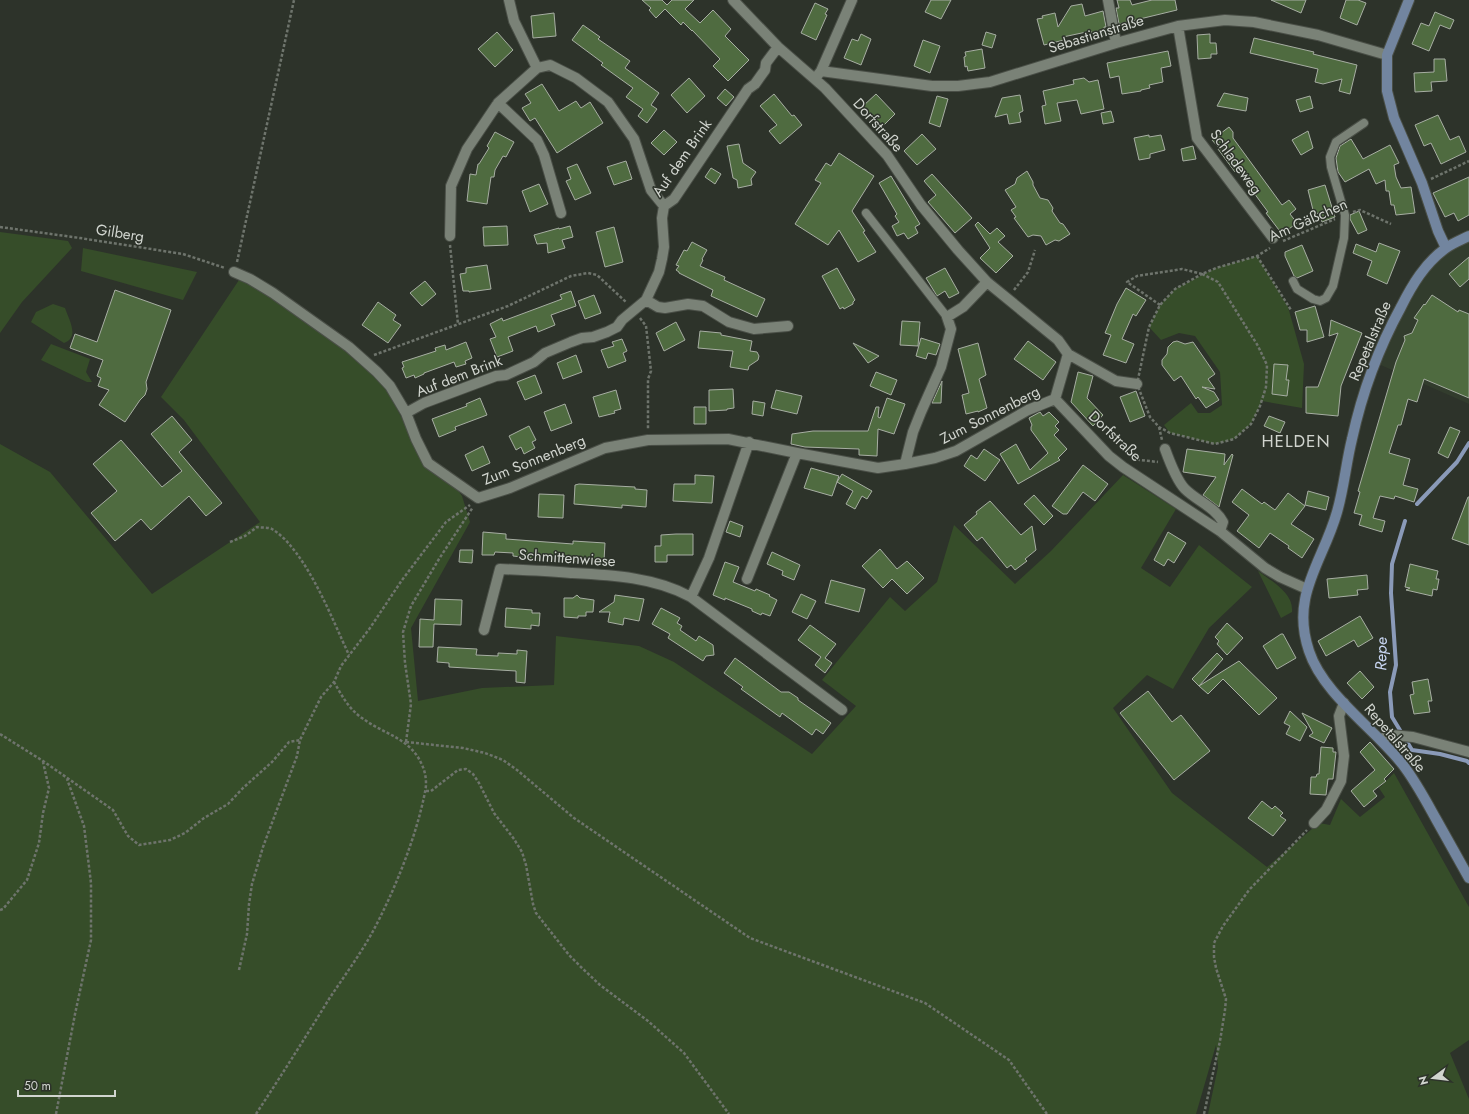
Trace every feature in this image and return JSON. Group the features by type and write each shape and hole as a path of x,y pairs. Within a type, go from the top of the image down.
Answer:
{"main road":[{"path":"1408,0 1387,55 1387,91 1394,118 1422,183 1438,232 1446,248"},
{"name":"Repetalstraße","path":"1469,236 1446,248 1431,262 1417,279 1394,319 1374,362 1362,400 1352,440 1336,517 1307,589 1303,616 1309,652 1322,678 1344,703 1381,739 1404,766 1423,795 1469,878"}],"street":[{"path":"509,0 514,20 537,68"},
{"name":"Dorfstraße","path":"733,0 778,48 818,75 887,155 921,205 958,250 987,282 1058,340 1068,354"},
{"path":"818,75 852,0"},
{"path":"1108,0 1116,43"},
{"name":"Sebastianstraße","path":"818,75 932,86 958,86 990,82 1116,43 1178,26 1225,20 1254,22 1318,35 1387,55"},
{"name":"Schladeweg","path":"1178,26 1197,138 1274,243"},
{"name":"Auf dem Brink","path":"406,413 424,403 496,376 506,375 534,362 545,353 571,342 607,332 617,327 622,320 646,300 655,282 662,259 664,247 662,218 664,206 674,199 748,89 755,84 765,70 766,63 778,48"},
{"path":"450,236 451,186 467,149 498,103 537,68 550,66 576,78 608,102 634,139 651,190 664,206"},
{"path":"498,103 537,140 544,155 561,213"},
{"name":"Zum Sonnenberg","path":"234,272 250,279 274,293 349,348 377,372 390,386 406,413 416,439 428,463 478,498 510,488 605,448 648,440 728,439 878,468 905,464 936,458 956,451 1028,410 1055,399"},
{"path":"905,464 913,432 941,367 951,329 947,317 963,307 987,282"},
{"path":"646,300 658,307 664,308 688,304 703,306 729,322 754,329 788,326"},
{"path":"1055,399 1068,354 1116,381 1137,384"},
{"name":"Dorfstraße","path":"1055,399 1109,456 1123,467 1220,531 1265,568 1280,577 1307,589"},
{"path":"691,597 709,558 749,442"},
{"path":"1165,449 1171,464 1185,489 1219,515 1223,522 1220,531"},
{"path":"747,579 797,453"},
{"name":"Schmittenwiese","path":"484,630 500,568 600,574 656,583 677,589 691,597 842,710"},
{"name":"Repetalstraße","path":"1314,823 1326,810 1341,781 1344,756 1339,716 1344,703"},
{"path":"1381,739 1391,735 1413,737 1469,752"}],"lane":[{"path":"1293,281 1297,289 1313,299 1320,301 1326,298 1333,286 1344,238 1345,215 1331,167 1330,157 1336,142 1364,123"},
{"path":"866,213 947,317"}],"path":[{"path":"234,272 294,0"},
{"path":"1422,183 1469,160"},
{"name":"Am Gäßchen","path":"1137,384 1149,327 1160,306 1175,289 1216,268 1257,256 1274,243 1360,210 1392,224"},
{"name":"Gilberg","path":"0,228 80,238 183,254 224,267 234,272"},
{"path":"450,236 458,324"},
{"path":"1012,302 1013,291 1028,272 1035,250"},
{"name":"Am Gäßchen","path":"1257,256 1291,310"},
{"path":"1137,384 1150,417 1159,427 1170,433 1215,444 1234,438 1251,424 1260,406 1266,387 1267,365 1258,346 1218,282 1202,274 1182,269 1136,276 1127,282 1160,306"},
{"path":"363,360 508,306 571,276 588,273 597,275 635,310 646,326 651,371 648,378 648,440"},
{"path":"1109,456 1171,464"},
{"path":"239,970 247,934 252,884 263,847 296,756 300,740 321,696 334,682 341,666 370,628 402,580 446,522 478,498"},
{"path":"256,1114 371,934 391,894 407,852 420,815 426,791 426,780 423,766 406,742 411,704 405,663 403,632 411,606 478,498"},
{"path":"230,542 245,536 257,527 271,528 288,543 308,569 349,656"},
{"path":"334,682 347,705 361,718 383,732 406,742 463,748 485,753 503,760 574,818 750,938 925,1003 1009,1060 1047,1114"},
{"path":"0,734 113,810 128,836 139,845 170,840 184,833 204,818 228,804 243,788 272,762 289,742 300,740"},
{"path":"0,910 3,910 27,880 39,843 48,788 42,761"},
{"path":"426,791 431,791 458,770 466,769 473,774 494,813 522,852 536,913 569,955 582,968 600,985 648,1021 684,1054 728,1114"},
{"path":"56,1114 91,940 91,883 84,826 67,778"},
{"path":"1204,1114 1226,999 1215,963 1214,943 1223,926 1248,890 1314,823"}],"shaded area":[{"path":"1469,236 1469,404 1374,362 1423,270"}],"green space":[{"path":"0,232 68,241 72,248 22,302 0,333"},
{"path":"83,248 197,272 183,300 81,271"},
{"path":"1257,256 1288,307 1304,364 1302,408 1262,401 1251,424 1234,439 1215,444 1170,433 1164,425 1191,403 1198,413 1210,413 1222,405 1220,372 1195,336 1179,333 1161,340 1149,327 1160,305 1175,289 1216,268"},
{"path":"239,280 272,296 364,364 383,385 393,401 427,467 455,486 462,496 470,522 411,628 418,701 482,688 554,685 556,636 639,646 674,662 812,754 856,706 822,680 890,597 905,611 937,582 954,525 1015,584 1051,551 1123,475 1176,509 1141,568 1170,587 1199,545 1252,587 1209,628 1173,689 1147,675 1113,708 1172,793 1267,867 1319,823 1330,825 1341,799 1360,817 1385,797 1379,788 1394,773 1469,907 1469,1040 1450,1053 1469,1099 1469,1114 1208,1114 1218,1067 1216,1045 1196,1114 0,1114 0,444 50,472 152,594 260,522 184,420 161,397"},
{"path":"53,304 65,308 71,323 71,337 64,343 31,322 36,312"},
{"path":"51,344 90,359 86,372 92,382 87,382 41,360"},
{"path":"1258,571 1286,593 1292,605 1292,612 1281,618"}],"building":[{"path":"642,0 662,0 667,5 672,0 694,0 685,9 700,23 713,10 731,29 725,36 749,60 728,81 713,66 720,59 692,30 683,22 681,25 665,9 656,18 649,10 651,8"},
{"path":"931,0 951,0 941,19 925,12"},
{"path":"1117,0 1130,0 1132,5 1152,0 1175,0 1177,10 1119,24 1116,8 1119,8"},
{"path":"1271,0 1306,0 1301,13"},
{"path":"1346,0 1358,0 1366,3 1357,25 1340,18"},
{"path":"815,3 828,9 825,14 827,15 816,40 801,33"},
{"path":"1082,4 1085,16 1103,11 1106,27 1104,27 1105,35 1092,38 1091,31 1063,37 1064,40 1044,45 1037,19 1043,18 1042,16 1055,13 1058,27 1071,6"},
{"path":"1435,12 1454,20 1450,29 1440,25 1429,51 1412,44 1421,23 1429,26"},
{"path":"554,13 556,36 533,38 531,16"},
{"path":"583,25 600,37 598,39 630,61 625,68 659,93 651,105 657,109 647,123 638,116 643,109 626,97 633,88 601,65 603,63 572,40"},
{"path":"497,32 513,50 495,67 478,49"},
{"path":"986,32 996,35 992,48 982,45"},
{"path":"861,34 871,39 861,65 844,58 852,39 858,41"},
{"path":"1210,34 1210,43 1216,43 1217,54 1211,54 1211,58 1198,59 1197,35"},
{"path":"1254,38 1314,52 1313,54 1357,65 1350,94 1339,91 1342,79 1323,84 1315,82 1318,69 1250,53"},
{"path":"923,40 940,46 930,73 914,66"},
{"path":"982,49 985,68 968,71 967,66 965,67 965,52"},
{"path":"1168,51 1171,66 1161,68 1163,82 1149,85 1150,88 1141,91 1122,94 1119,76 1110,78 1107,63"},
{"path":"1434,59 1445,59 1447,81 1431,82 1432,91 1415,92 1414,73 1434,72"},
{"path":"689,78 705,96 687,113 671,95"},
{"path":"1084,78 1089,82 1098,80 1104,109 1081,114 1077,100 1057,103 1061,121 1045,124 1042,106 1046,105 1043,91 1074,84 1073,80"},
{"path":"542,84 559,111 576,101 581,108 590,102 603,123 557,153 535,118 530,121 522,108 531,103 525,94"},
{"path":"725,89 734,97 726,106 717,98"},
{"path":"1224,93 1248,98 1246,111 1217,106"},
{"path":"774,94 792,116 794,115 802,125 780,144 769,131 777,125 760,106"},
{"path":"876,94 895,114 882,127 863,106"},
{"path":"1020,95 1023,111 1019,113 1021,122 1009,124 1007,114 995,117 1002,98"},
{"path":"937,96 948,99 940,127 929,123"},
{"path":"1310,96 1313,108 1300,112 1296,100"},
{"path":"1111,111 1114,122 1103,124 1101,113"},
{"path":"1438,115 1450,140 1459,136 1466,152 1441,164 1431,143 1424,146 1415,125"},
{"path":"1229,127 1233,132 1233,138 1282,205 1289,200 1296,209 1290,214 1297,223 1282,234 1266,213 1268,212 1237,170 1235,172 1212,140"},
{"path":"664,130 677,142 664,155 651,143"},
{"path":"1308,131 1313,148 1301,155 1292,140"},
{"path":"495,132 514,142 506,157 503,156 495,170 494,177 491,177 487,204 467,201 470,174 476,175 478,164 489,148 487,146"},
{"path":"922,134 936,149 917,165 904,151"},
{"path":"1149,135 1149,137 1161,135 1165,150 1150,154 1150,158 1139,160 1134,138"},
{"path":"1351,139 1363,159 1390,145 1399,163 1394,165 1396,177 1401,188 1411,187 1415,213 1396,215 1394,205 1391,205 1389,191 1386,191 1385,180 1376,184 1369,169 1345,182 1338,172 1336,158 1340,146"},
{"path":"739,144 743,163 756,172 751,179 752,185 738,188 737,180 733,178 727,146"},
{"path":"1193,146 1196,159 1183,161 1181,149"},
{"path":"839,153 874,176 852,211 876,252 858,262 839,230 828,245 795,224 821,183 815,180 826,163 831,166"},
{"path":"626,161 632,179 614,185 607,167"},
{"path":"577,164 591,193 575,200 566,181 571,179 567,168"},
{"path":"711,168 721,174 715,184 705,177"},
{"path":"1027,171 1040,198 1048,200 1053,208 1052,211 1070,234 1059,241 1055,240 1046,245 1041,236 1033,235 1028,237 1014,218 1016,217 1011,210 1016,207 1005,190 1015,184 1017,178"},
{"path":"932,174 972,218 955,233 928,202 936,195 924,181"},
{"path":"891,176 920,224 915,227 918,233 908,239 904,233 897,236 892,226 899,222 895,216 897,214 879,183"},
{"path":"1469,177 1469,215 1458,221 1454,213 1445,217 1433,193"},
{"path":"539,184 548,204 530,212 522,191"},
{"path":"1325,185 1335,217 1322,222 1319,213 1314,214 1308,190"},
{"path":"1359,211 1367,230 1358,234 1350,219 1350,215"},
{"path":"978,222 990,234 997,228 1005,236 998,242 1013,256 996,273 980,258 990,248 975,225"},
{"path":"507,226 508,245 484,246 483,227"},
{"path":"570,226 573,237 562,240 565,248 548,253 547,243 537,244 534,235"},
{"path":"614,227 623,262 605,267 596,232"},
{"path":"692,242 707,250 700,266 725,277 724,280 765,299 757,317 711,296 713,290 679,273 676,270 679,266 676,265 684,250 687,251"},
{"path":"1379,243 1400,251 1387,284 1367,275 1372,261 1353,253 1356,244 1376,252"},
{"path":"1302,245 1313,271 1297,278 1294,276 1285,256 1285,252"},
{"path":"1469,257 1469,279 1460,287 1449,274"},
{"path":"487,265 491,289 469,292 463,291 460,274 466,273 466,268"},
{"path":"837,268 855,300 853,304 844,309 843,307 840,309 822,276"},
{"path":"945,268 959,293 949,298 945,291 937,296 926,278"},
{"path":"425,281 436,294 422,306 410,293"},
{"path":"1126,288 1146,300 1136,316 1133,314 1122,339 1134,344 1126,363 1103,355 1111,335 1105,333 1117,304"},
{"path":"115,290 171,310 146,382 147,389 145,395 125,422 99,405 109,390 98,386 101,378 97,376 103,360 70,348 75,334 97,342"},
{"path":"571,291 576,306 551,315 555,325 538,332 536,326 508,337 513,351 497,357 490,339 496,337 490,324 502,318 503,321 562,299 560,295"},
{"path":"594,295 601,313 585,319 578,301"},
{"path":"1432,295 1458,312 1459,310 1469,314 1469,398 1424,379 1417,402 1408,399 1401,425 1398,425 1389,453 1410,459 1403,485 1418,489 1414,502 1395,496 1394,499 1380,496 1373,518 1385,521 1382,532 1359,525 1362,515 1354,513 1360,492 1358,491 1396,362 1405,340 1404,336 1412,333 1418,320 1414,318"},
{"path":"378,302 396,315 393,320 401,325 388,343 362,325"},
{"path":"1315,306 1324,337 1307,342 1307,330 1300,330 1295,312"},
{"path":"1331,320 1362,333 1341,386 1338,416 1306,413 1306,387 1318,387 1338,333 1329,336"},
{"path":"902,321 920,322 918,346 900,345"},
{"path":"676,322 685,340 664,351 656,333"},
{"path":"700,331 721,333 721,335 752,341 750,351 757,352 759,356 758,360 749,366 748,370 730,367 733,351 698,348"},
{"path":"921,338 940,344 936,355 928,353 926,359 916,356"},
{"path":"622,339 627,351 623,353 626,361 608,368 601,350 614,346 612,342"},
{"path":"1028,341 1056,362 1043,380 1014,359"},
{"path":"1177,341 1185,344 1193,342 1215,374 1208,379 1215,389 1202,387 1214,392 1219,400 1206,408 1198,397 1196,399 1181,376 1174,381 1162,365 1162,360 1167,354 1168,347 1173,342"},
{"path":"466,342 472,358 465,361 466,364 456,367 454,362 424,373 415,378 414,375 406,378 402,368 404,367 402,362 436,351 435,348 445,345 446,350"},
{"path":"853,343 879,356 868,363"},
{"path":"978,343 986,375 979,379 987,408 978,412 966,414 962,395 969,393 958,349"},
{"path":"576,355 582,372 563,379 557,363"},
{"path":"1274,364 1288,365 1286,380 1289,380 1287,396 1272,394"},
{"path":"876,372 897,380 891,395 870,386"},
{"path":"1078,372 1093,376 1087,398 1103,415 1093,426 1071,402"},
{"path":"535,375 542,393 525,400 517,382"},
{"path":"942,381 941,403 932,403"},
{"path":"733,389 734,408 709,411 709,390"},
{"path":"616,390 621,409 614,411 615,413 599,417 593,397"},
{"path":"776,390 802,396 797,414 771,408"},
{"path":"1136,391 1145,416 1130,422 1120,397"},
{"path":"480,398 487,415 455,427 456,430 439,437 432,419 467,406 466,404"},
{"path":"887,398 905,404 894,434 878,429 877,456 859,455 859,449 805,447 791,444 792,434 813,431 868,431 876,407 879,407 878,417 880,418"},
{"path":"753,401 765,403 763,416 752,414"},
{"path":"565,404 572,423 551,431 544,412"},
{"path":"694,407 706,407 706,424 694,424"},
{"path":"1040,412 1043,416 1049,412 1059,422 1055,426 1059,430 1054,435 1067,449 1058,458 1060,460 1018,484 1000,454 1016,444 1030,470 1048,453 1031,430 1032,425 1029,418"},
{"path":"172,416 192,440 179,452 222,503 206,516 189,496 151,530 141,519 115,541 91,513 117,491 93,464 121,440 162,487 182,471 151,434"},
{"path":"1269,416 1285,422 1280,433 1264,426"},
{"path":"529,426 536,440 532,442 535,448 524,454 521,447 516,450 509,436"},
{"path":"1450,427 1460,431 1448,458 1438,453"},
{"path":"483,446 490,463 472,471 465,455"},
{"path":"984,449 1000,460 985,481 964,466 971,455 977,459"},
{"path":"1187,449 1225,454 1224,465 1232,454 1233,455 1219,507 1203,495 1216,477 1183,472"},
{"path":"1083,465 1108,484 1095,501 1083,492 1067,514 1063,514 1052,506"},
{"path":"811,468 839,476 832,496 804,488"},
{"path":"842,474 872,491 867,499 862,496 855,509 846,504 853,491 837,482"},
{"path":"695,475 714,476 712,503 673,501 674,484 695,484"},
{"path":"575,485 635,487 635,489 647,490 646,507 622,505 622,508 574,504"},
{"path":"1242,489 1262,504 1264,502 1275,510 1288,493 1305,506 1291,524 1314,539 1302,558 1288,548 1289,546 1270,533 1259,548 1237,531 1249,515 1232,502"},
{"path":"1308,491 1329,497 1326,510 1305,505"},
{"path":"539,494 564,495 563,518 538,517"},
{"path":"1034,495 1053,516 1044,525 1024,504"},
{"path":"1469,497 1469,545 1452,539"},
{"path":"990,501 1021,535 1032,526 1036,550 1025,559 1027,561 1015,570 1011,565 1007,568 982,537 977,541 964,525 977,514 976,512"},
{"path":"730,521 743,526 740,537 726,532"},
{"path":"483,532 506,534 506,539 573,544 573,541 605,543 604,561 584,560 584,562 531,560 531,558 513,556 513,553 495,552 494,555 482,555"},
{"path":"1168,532 1186,543 1174,563 1168,559 1164,566 1154,560"},
{"path":"693,534 693,555 667,555 667,562 655,562 655,546 661,546 661,535"},
{"path":"880,549 897,569 907,561 924,578 907,594 892,579 883,588 862,566"},
{"path":"460,550 473,550 472,563 459,562"},
{"path":"772,552 800,565 794,580 782,575 783,571 767,564"},
{"path":"725,562 739,567 733,582 755,591 756,589 777,600 770,616 762,613 761,615 752,611 752,609 725,598 725,600 713,595"},
{"path":"1410,564 1438,571 1436,579 1439,579 1437,590 1433,589 1432,596 1406,590 1410,588 1405,587"},
{"path":"1367,575 1368,589 1357,590 1358,595 1329,598 1327,579"},
{"path":"831,580 865,589 859,612 825,603"},
{"path":"801,594 816,601 807,619 792,612"},
{"path":"577,595 580,598 594,600 593,612 586,612 586,616 578,616 578,618 564,617 564,598 573,598"},
{"path":"615,595 644,599 639,621 624,618 623,625 608,622 610,612 599,612 614,602"},
{"path":"435,599 462,600 461,625 434,624 433,647 419,647 420,619 434,620"},
{"path":"506,608 532,610 532,613 540,613 539,626 531,625 531,629 505,627"},
{"path":"661,608 680,618 677,623 682,626 680,630 696,641 699,636 713,645 714,655 706,656 703,661 668,638 670,634 652,624"},
{"path":"1360,616 1373,638 1358,647 1354,640 1326,656 1318,641"},
{"path":"1227,623 1243,638 1227,655 1217,644 1219,641 1215,637"},
{"path":"810,625 836,644 825,658 832,663 825,673 815,665 821,657 798,640"},
{"path":"1283,634 1296,658 1277,669 1263,646"},
{"path":"438,647 477,649 476,655 498,656 498,653 517,654 517,650 527,651 525,683 516,682 516,671 449,667 449,663 437,662"},
{"path":"1217,653 1223,659 1199,686 1192,679"},
{"path":"735,658 781,692 789,692 831,723 823,734 816,729 812,735 782,713 780,717 741,689 743,687 724,673"},
{"path":"1239,661 1277,698 1259,715 1223,679 1208,694 1199,686"},
{"path":"1360,671 1374,687 1362,699 1347,683"},
{"path":"1428,679 1432,701 1428,701 1430,712 1414,714 1410,695 1414,694 1412,682"},
{"path":"1148,691 1172,722 1181,715 1210,751 1174,780 1120,713"},
{"path":"1290,711 1307,727 1300,741 1286,734 1290,726 1284,723"},
{"path":"1302,713 1332,728 1324,743 1309,736 1313,733"},
{"path":"1370,742 1394,769 1384,779 1386,781 1373,791 1377,796 1364,807 1351,791 1375,770 1360,752"},
{"path":"1321,747 1333,748 1333,752 1336,752 1333,779 1328,779 1326,795 1310,794 1311,777 1316,777 1317,774 1319,774"},
{"path":"1262,801 1272,809 1275,806 1283,813 1280,816 1286,820 1273,836 1248,818"}],"waterway":[{"name":"Repe","path":"1417,504 1457,462 1469,443"},
{"name":"Repe","path":"1405,521 1392,564 1391,593 1396,665 1390,692 1392,717 1412,750 1440,754 1467,761 1469,763"}],"district":[{"name":"HELDEN","path":"1296,441"}]}
